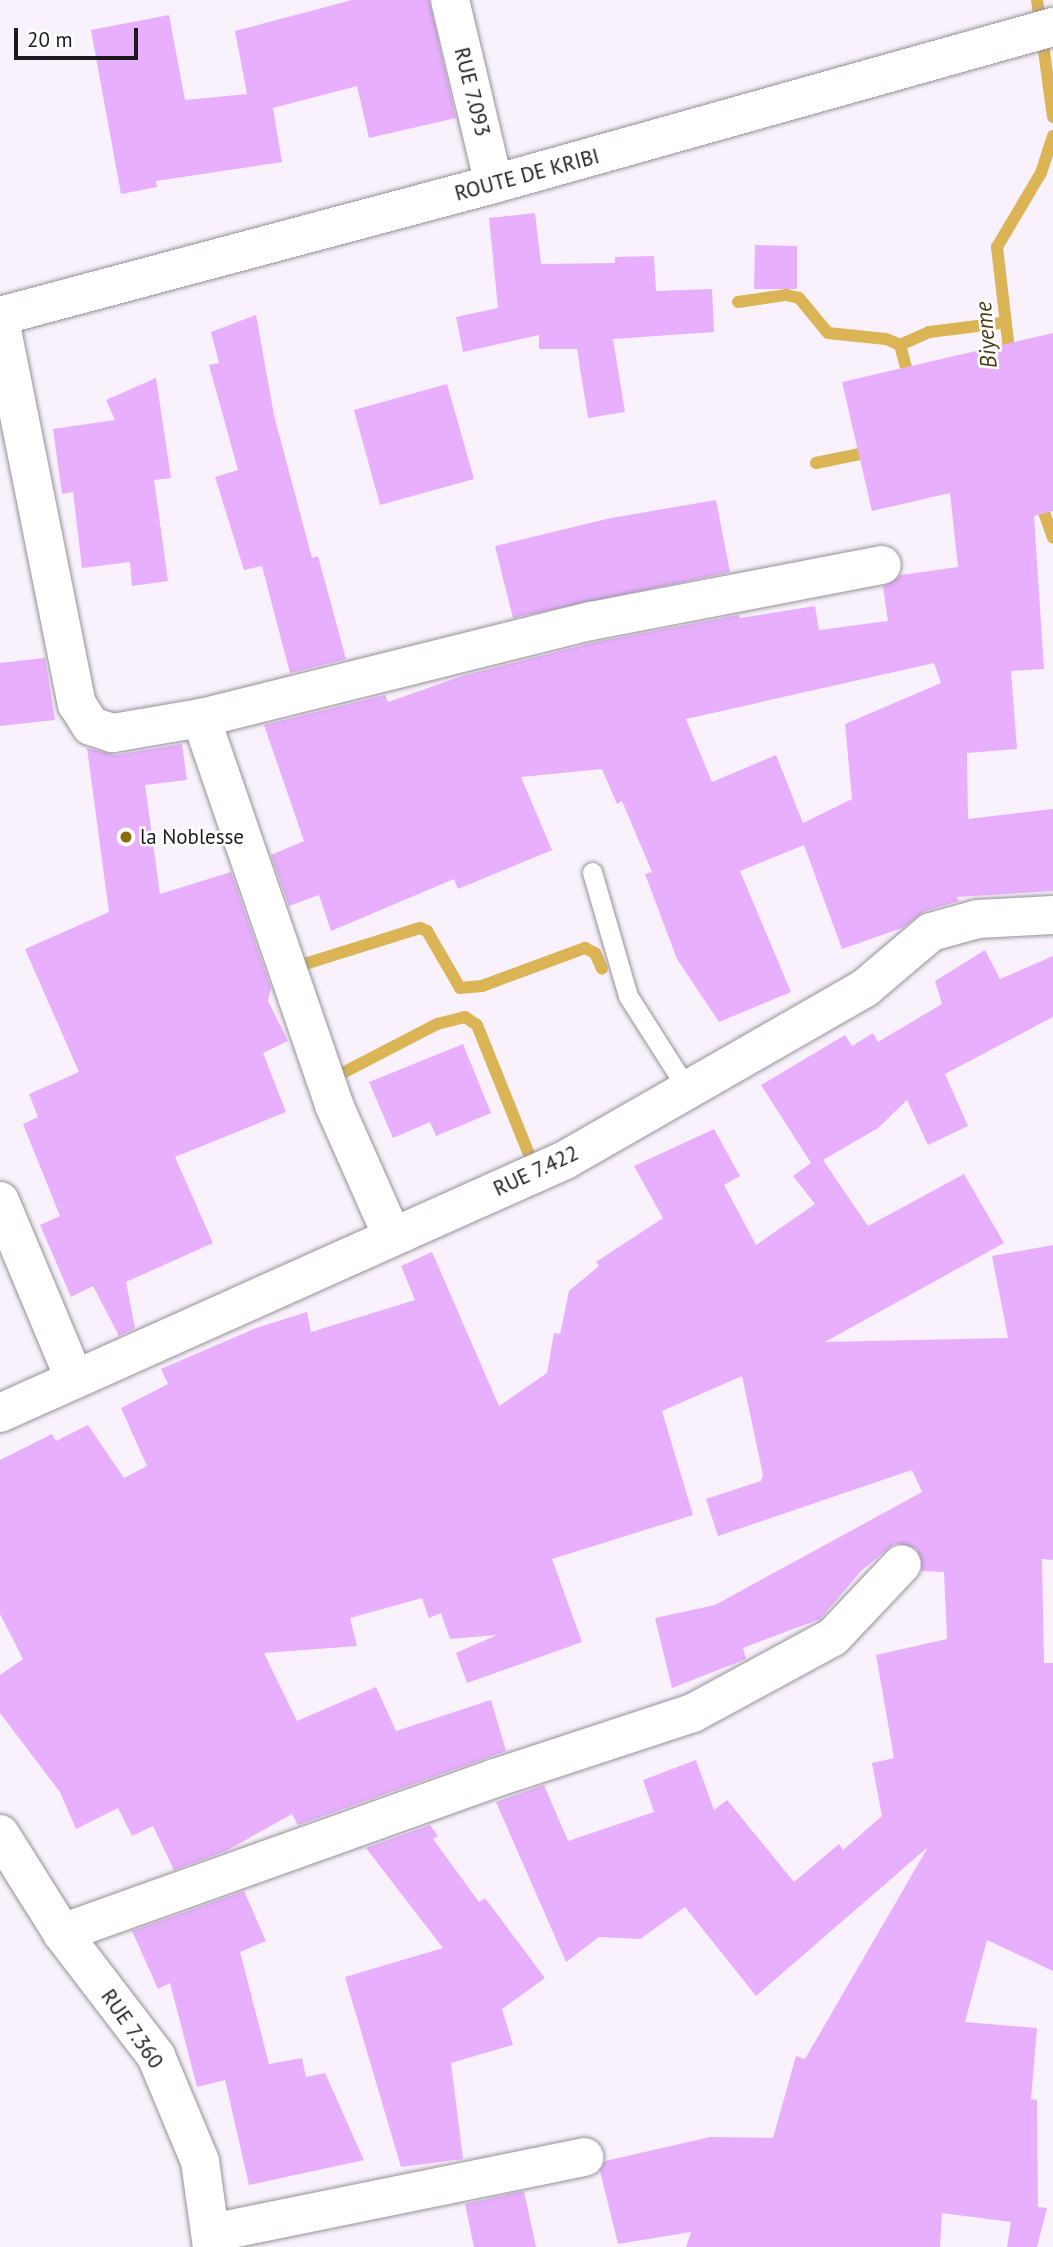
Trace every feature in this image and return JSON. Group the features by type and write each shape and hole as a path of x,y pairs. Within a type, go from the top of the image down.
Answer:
{"street":[{"name":"RUE 7.093","path":"450,0 494,184"},
{"name":"ROUTE DE KRIBI","path":"0,318 494,184 1053,27"},
{"path":"0,318 77,704 91,726 113,733 201,718 591,621 882,565"},
{"path":"201,718 334,1105 392,1236"},
{"name":"RUE 7.422","path":"0,1413 565,1160 686,1087 865,988 931,932 978,919 1053,915"},
{"path":"0,1201 74,1378"},
{"path":"62,1933 495,1777 693,1713 833,1637 902,1564"},
{"name":"RUE 7.360","path":"0,1834 62,1933 156,2056 200,2161 212,2240"},
{"path":"212,2240 584,2157"}],"lane":[{"path":"592,872 628,996 686,1087"}],"building":[{"path":"352,0 429,0 456,118 369,138 357,86 273,108 282,162 156,181 157,187 121,194 91,30 169,15 185,100 247,94 235,31"},
{"path":"535,213 541,264 615,263 615,257 654,256 656,291 712,289 714,332 613,339 625,412 588,418 577,349 539,349 539,335 463,352 456,317 498,308 489,218"},
{"path":"755,245 797,246 797,289 754,289"},
{"path":"256,315 274,415 312,558 318,556 346,659 290,673 262,566 244,570 215,477 238,470 209,365 219,363 211,332"},
{"path":"1053,333 1053,511 1034,516 1044,669 1011,671 1017,749 967,753 968,819 1053,809 1053,891 957,897 959,901 925,911 902,928 842,949 804,845 740,871 791,992 719,1022 677,959 645,874 652,872 622,801 617,804 602,769 521,777 552,850 458,889 454,879 331,931 319,895 289,906 271,855 304,841 264,725 385,695 388,702 462,676 596,642 739,615 740,618 815,606 819,630 888,621 883,587 901,575 958,567 950,493 872,511 842,382","holes":["934,663 941,683 845,724 852,799 803,823 776,755 712,782 686,719"]},
{"path":"156,378 171,478 154,480 168,581 132,586 130,562 82,568 73,492 62,494 53,429 115,420 106,400"},
{"path":"447,384 474,479 380,505 354,410"},
{"path":"716,500 730,572 513,618 495,546 611,518"},
{"path":"45,658 55,720 0,726 0,663"},
{"path":"182,744 187,780 145,785 160,894 231,872 271,988 268,1001 288,1041 263,1053 286,1112 175,1157 213,1243 126,1282 135,1328 119,1336 93,1286 71,1297 40,1225 60,1216 23,1124 38,1117 29,1094 79,1072 25,949 109,912 87,748 116,755"},
{"path":"985,950 1000,979 1053,956 1053,1017 945,1074 968,1126 928,1145 907,1100 878,1128 823,1160 868,1226 964,1174 1004,1243 825,1342 1008,1338 992,1256 1053,1245 1053,1560 1042,1559 1044,1663 1053,1663 1053,1971 987,1940 965,2022 1037,2028 1031,2099 1037,2100 1038,2207 1047,2208 1037,2247 1007,2247 1011,2222 942,2213 940,2247 686,2247 691,2232 618,2244 600,2171 605,2161 710,2137 773,2138 796,2056 805,2059 928,1847 756,1996 685,1907 640,1939 599,1937 566,1962 496,1802 544,1785 568,1841 654,1812 643,1780 696,1760 714,1810 727,1800 794,1882 839,1844 843,1850 882,1816 872,1763 894,1758 876,1655 947,1639 944,1572 922,1571 917,1549 895,1543 862,1570 820,1619 743,1648 746,1659 672,1688 655,1618 715,1605 922,1492 912,1470 718,1536 706,1499 761,1481 763,1475 742,1376 662,1411 693,1515 552,1559 582,1642 467,1683 456,1653 497,1635 450,1639 441,1613 429,1618 422,1598 350,1618 357,1646 264,1653 297,1721 376,1687 396,1731 491,1700 506,1751 298,1825 292,1814 226,1851 174,1870 153,1826 132,1836 118,1808 76,1829 60,1792 0,1713 0,1675 23,1659 0,1614 0,1460 52,1434 56,1441 88,1425 124,1478 147,1466 121,1408 168,1384 161,1369 256,1328 307,1312 311,1332 415,1300 401,1266 432,1252 499,1406 547,1373 554,1333 560,1334 569,1291 599,1266 596,1262 663,1218 634,1166 714,1129 740,1176 724,1185 756,1245 815,1204 793,1176 811,1163 761,1085 845,1035 852,1046 873,1033 878,1042 942,1004 935,981"},
{"path":"463,1044 491,1113 436,1136 430,1122 393,1138 369,1082"},
{"path":"430,1825 438,1836 433,1839 479,1902 485,1898 545,1978 502,2009 513,2045 451,2063 463,2159 401,2167 345,1977 443,1948 366,1848"},
{"path":"244,1891 266,1941 240,1952 269,2064 302,2058 306,2077 325,2073 364,2160 249,2185 225,2080 197,2087 170,1983 158,1989 132,1931"},
{"path":"524,2191 536,2247 474,2247 465,2204"}],"waterway":[{"name":"Biyeme","path":"1037,0 1053,117"},
{"name":"Biyeme","path":"1010,358 997,247 1041,173 1053,136"},
{"path":"738,302 786,295 799,298 828,333 886,339 900,345"},
{"path":"900,345 929,332 1001,323"},
{"path":"900,345 910,382"},
{"path":"816,463 874,451"},
{"name":"Biyeme","path":"1039,498 1053,538"},
{"path":"292,968 420,928 427,931 460,988 482,986 585,948 595,953 602,969"},
{"path":"331,1079 437,1024 465,1017 477,1025 528,1152"}],"place":[{"name":"la Noblesse","path":"126,837"}]}
